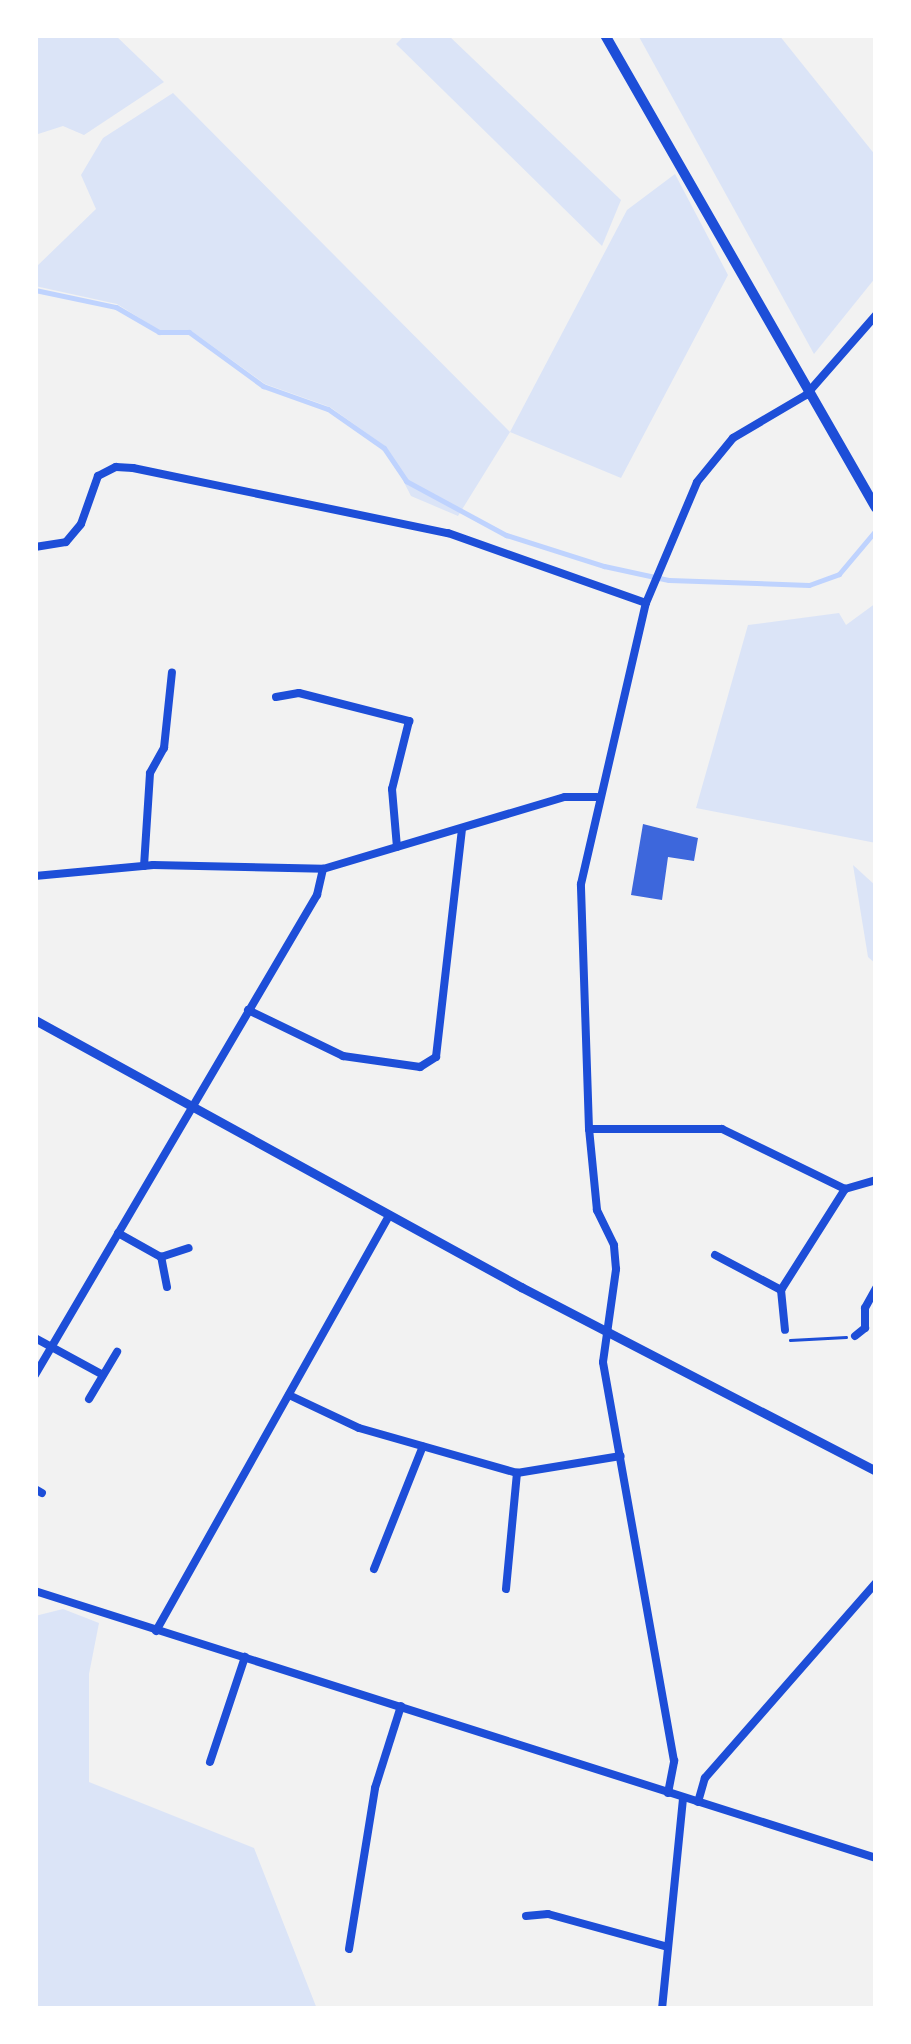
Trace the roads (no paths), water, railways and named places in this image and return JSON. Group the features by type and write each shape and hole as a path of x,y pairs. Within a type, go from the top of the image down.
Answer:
{"main road":[{"path":"604,35 806,396 875,507"}],"street":[{"path":"668,1793 674,1760 603,1362 616,1304 614,1245 597,1210 589,1130 580,913 597,797 646,603 714,457 734,438 806,396 876,315"},
{"path":"35,547 66,542 80,524 98,476 116,466 448,533 646,603"},
{"path":"144,866 150,773 164,748 172,672"},
{"path":"276,697 299,693 409,721 392,788 398,848"},
{"path":"35,876 144,866 323,869 565,797 597,797"},
{"path":"248,1010 342,1056 420,1067 436,1057 462,828"},
{"path":"35,1374 317,895 323,869"},
{"path":"35,1020 389,1216 876,1470"},
{"path":"589,1130 722,1129 844,1190"},
{"path":"784,1330 781,1290 844,1190 876,1180"},
{"path":"156,1630 389,1216"},
{"path":"118,1233 161,1257 189,1248"},
{"path":"715,1255 781,1290"},
{"path":"161,1257 167,1286"},
{"path":"855,1336 865,1328 864,1308 876,1288"},
{"path":"35,1338 103,1375"},
{"path":"90,1399 117,1352"},
{"path":"289,1395 332,1418 517,1472 620,1456"},
{"path":"374,1568 423,1446"},
{"path":"506,1588 517,1472"},
{"path":"698,1802 705,1778 876,1584"},
{"path":"35,1592 876,1858"},
{"path":"210,1762 245,1658"},
{"path":"349,1949 375,1788 401,1706"},
{"path":"662,2009 683,1798"},
{"path":"526,1916 548,1914 668,1947"}],"waterway":[{"path":"35,290 116,307 159,332 189,332 263,386 328,409 384,448 406,481 506,535 604,566 669,580 809,585 839,574 876,530"}]}
